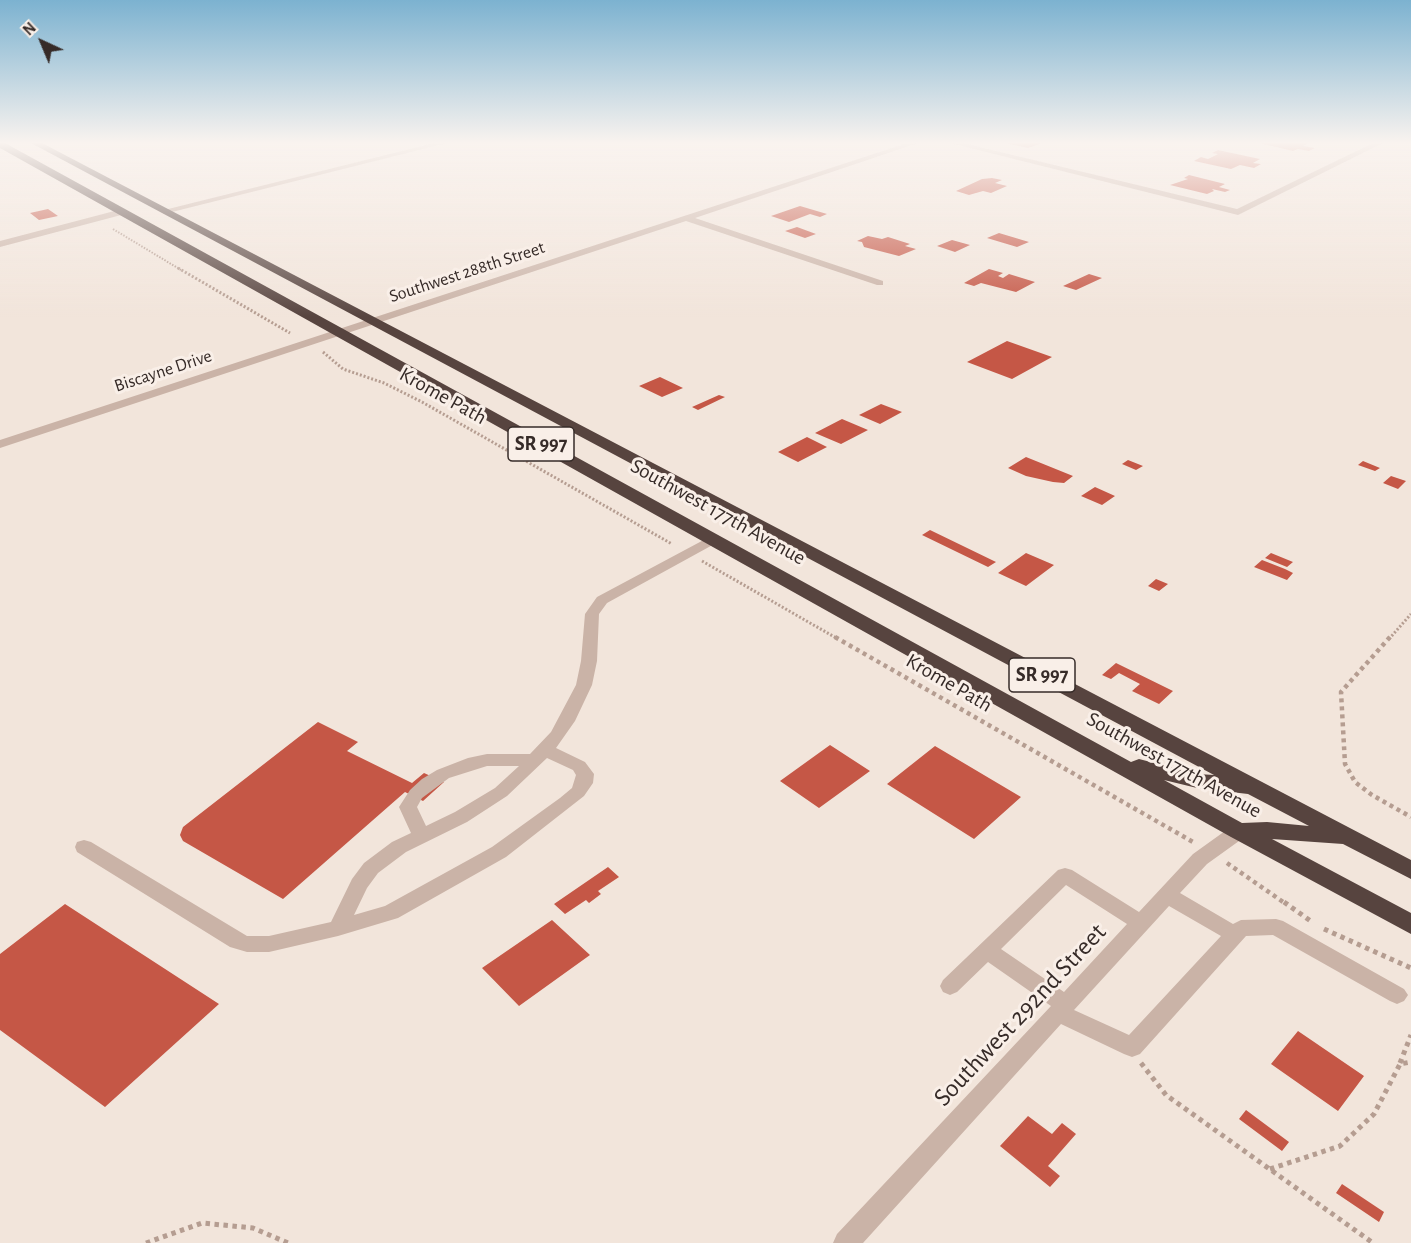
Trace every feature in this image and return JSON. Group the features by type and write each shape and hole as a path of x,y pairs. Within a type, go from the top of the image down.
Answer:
{"highway":[{"name":"Southwest 177th Avenue","path":"102,201 1411,924"},
{"name":"Southwest 177th Avenue","path":"145,201 1411,870"},
{"path":"1112,759 1197,781 1254,786"},
{"path":"1239,831 1267,830 1351,838"}],"street":[{"path":"164,211 205,201"},
{"name":"Southwest 288th Street","path":"338,332 738,201"},
{"path":"1193,201 1238,212 1260,201"},
{"path":"0,244 122,212"},
{"path":"686,218 880,283"},
{"name":"Biscayne Drive","path":"0,444 338,332"},
{"path":"338,928 359,884 371,868 399,848 483,804 518,778 541,755 567,721 584,685 590,661 590,624 596,607 614,593 713,539"},
{"path":"84,847 237,941 247,944 269,944 338,928 391,912 499,852 566,803 578,792 585,774 579,765 541,755 468,764 443,774 416,794 408,807 421,836"},
{"name":"Southwest 292nd Street","path":"846,1243 1208,852 1239,831"},
{"path":"950,986 1065,875 1141,923"},
{"path":"1167,895 1235,935"},
{"path":"987,950 1062,1009 1132,1047 1241,928 1276,927 1397,995"}],"path":[{"path":"110,225 128,239 291,333"},
{"name":"Krome Path","path":"318,349 331,357 343,369 384,383 422,402 678,548"},
{"name":"Krome Path","path":"696,558 1184,837"},
{"path":"1411,614 1341,692 1345,764 1355,782 1372,795 1411,817"},
{"path":"1228,864 1321,928 1411,968"},
{"path":"1270,1169 1340,1146 1374,1114 1400,1064 1411,1035"},
{"path":"1132,1047 1145,1070 1167,1095 1373,1243"},
{"path":"1400,1064 1411,1062"},
{"path":"146,1243 202,1224 254,1228 288,1243"}],"building":[{"path":"800,206 827,214 820,217 810,214 789,222 771,216"},
{"path":"48,209 58,216 39,220 30,213"},
{"path":"797,227 816,234 805,238 785,231"},
{"path":"999,233 1029,242 1017,247 987,238"},
{"path":"868,236 882,239 888,237 910,244 905,246 916,249 899,256 864,247 862,242 857,241"},
{"path":"952,240 970,245 955,252 937,246"},
{"path":"989,269 1003,273 998,276 1003,278 1009,274 1035,282 1016,292 981,283 974,286 964,283"},
{"path":"1089,274 1102,278 1076,290 1063,286"},
{"path":"1007,341 1052,357 1012,379 967,362"},
{"path":"660,377 683,388 662,397 639,386"},
{"path":"719,395 725,397 698,410 692,407"},
{"path":"881,404 902,412 880,424 859,415"},
{"path":"842,419 868,430 841,444 815,433"},
{"path":"807,437 827,447 798,462 778,452"},
{"path":"1026,457 1073,476 1064,483 1053,482 1026,476 1008,468"},
{"path":"1128,460 1143,466 1136,470 1122,464"},
{"path":"1363,461 1380,468 1375,471 1358,465"},
{"path":"1391,476 1406,481 1398,489 1383,483"},
{"path":"1095,487 1115,496 1102,505 1081,496"},
{"path":"930,530 996,562 988,567 922,535"},
{"path":"1026,553 1054,565 1026,586 998,573"},
{"path":"1271,553 1293,562 1287,567 1265,558"},
{"path":"1262,560 1293,573 1287,580 1254,567"},
{"path":"1156,579 1168,584 1159,591 1148,586"},
{"path":"1116,663 1173,691 1159,704 1132,691 1140,684 1119,673 1111,679 1102,675"},
{"path":"318,722 358,742 347,751 412,783 424,773 444,782 423,801 405,792 283,899 183,841 180,835 183,827"},
{"path":"830,745 870,771 819,808 780,781"},
{"path":"935,746 1021,797 974,839 887,784"},
{"path":"608,867 619,877 598,891 601,894 589,903 586,900 565,914 554,904"},
{"path":"65,904 219,1004 105,1107 0,1030 0,954"},
{"path":"552,920 590,955 519,1006 482,968"},
{"path":"1298,1031 1364,1076 1338,1111 1271,1064"},
{"path":"1246,1110 1289,1142 1282,1151 1239,1119"},
{"path":"1028,1116 1052,1134 1062,1123 1076,1134 1048,1166 1060,1176 1050,1187 1000,1146"},
{"path":"1342,1184 1384,1212 1379,1222 1336,1193"}]}
